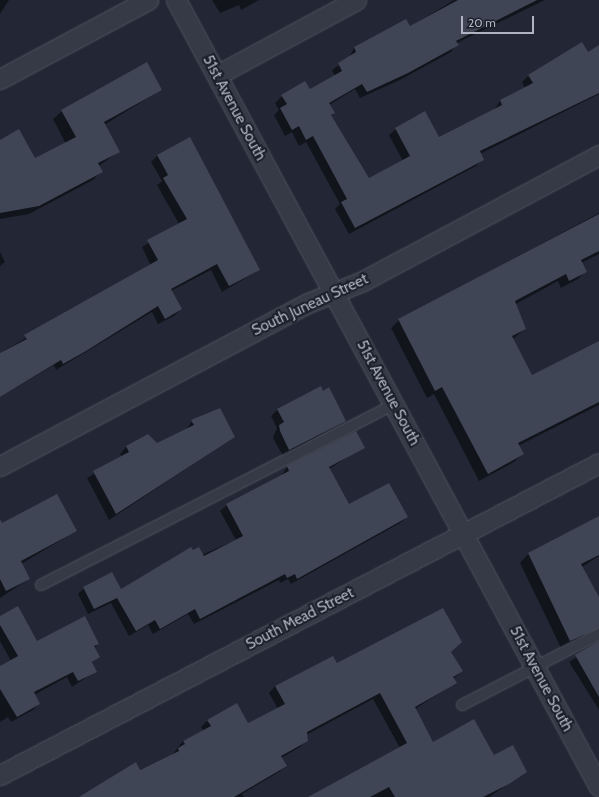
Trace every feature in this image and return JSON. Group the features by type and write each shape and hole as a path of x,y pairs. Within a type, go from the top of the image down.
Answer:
{"street":[{"path":"0,79 148,0"},
{"name":"51st Avenue South","path":"176,0 599,788"},
{"path":"217,75 356,0"},
{"name":"South Juneau Street","path":"0,466 308,303 363,281 599,155"},
{"name":"South Mead Street","path":"0,775 599,463"}],"lane":[{"path":"41,585 394,404"},
{"path":"462,705 599,634"}],"building":[{"path":"458,0 537,0 456,41 459,45 408,73 367,92 362,84 329,103 335,113 331,115 369,178 410,156 395,128 425,111 439,137 502,105 500,100 533,83 528,75 582,42 588,52 599,45 599,93 480,151 484,160 355,228 341,202 347,199 313,136 306,140 299,126 292,130 280,108 287,104 281,95 305,81 310,89 342,71 338,63 356,52 354,47 406,19 410,26"},
{"path":"147,62 162,90 104,122 120,152 98,163 103,172 39,206 0,213 0,140 19,129 35,158 76,137 61,110"},
{"path":"190,137 260,270 229,286 217,264 171,289 182,309 165,319 158,306 86,351 63,364 61,360 0,397 0,353 27,339 24,335 158,260 147,240 187,219 163,178 168,175 157,155"},
{"path":"599,214 599,251 581,260 587,272 569,281 566,274 515,301 526,329 512,336 532,375 599,341 599,402 518,443 524,454 488,474 442,387 435,391 398,319"},
{"path":"321,386 323,391 329,387 346,421 289,450 280,431 279,425 284,422 277,409"},
{"path":"220,408 235,437 116,514 93,471 129,452 126,446 148,434 157,443 194,425 191,420"},
{"path":"356,431 365,448 329,467 349,504 389,483 408,517 297,579 295,574 287,578 285,574 200,619 195,609 160,629 155,620 136,631 117,598 94,609 83,587 112,572 121,589 191,547 193,550 199,547 204,556 243,536 226,504 289,471 287,466"},
{"path":"57,494 77,531 21,561 30,579 6,591 0,579 0,519 2,523"},
{"path":"599,516 599,555 581,564 599,597 599,628 570,641 528,553"},
{"path":"18,606 37,641 85,616 99,644 94,646 100,657 92,662 97,672 78,681 73,672 34,692 40,704 17,717 0,689 0,666 18,656 0,625 0,616"},
{"path":"443,608 462,642 451,652 463,671 453,677 457,683 415,707 433,742 474,719 494,755 513,745 527,772 509,784 483,797 395,797 389,787 370,797 308,797 407,743 380,693 307,732 308,741 281,756 287,766 234,797 79,797 136,762 140,770 179,751 178,748 185,744 183,741 211,726 207,720 237,703 248,723 285,704 275,686 333,656 337,663"},
{"path":"599,641 599,697 575,655"}]}
